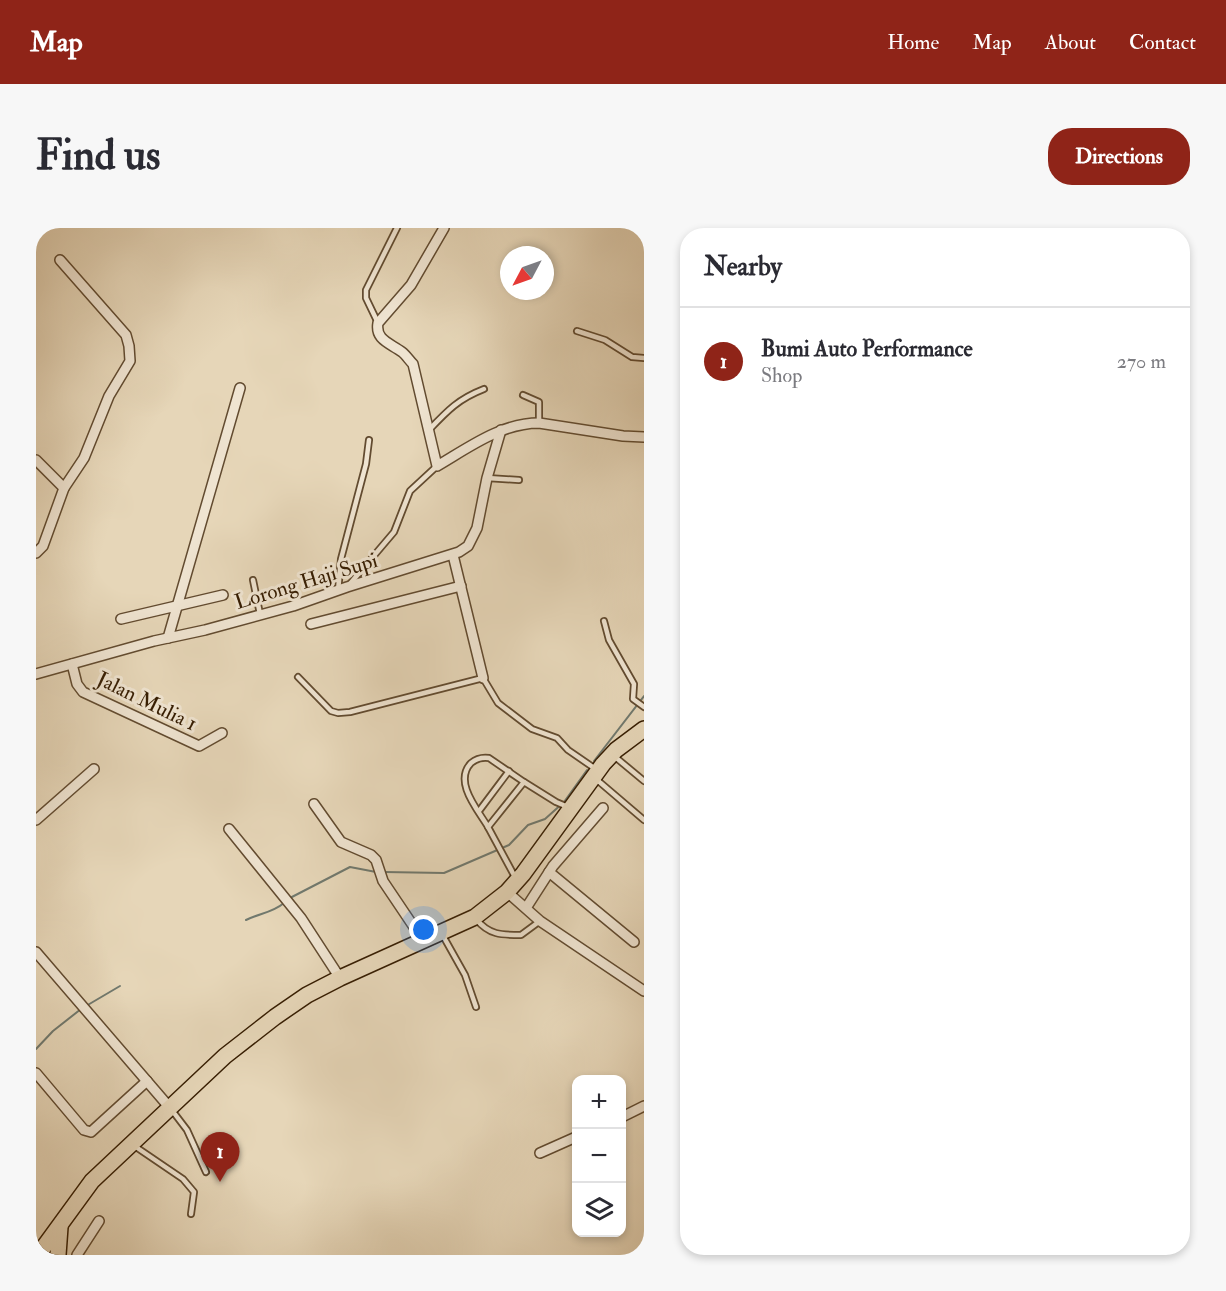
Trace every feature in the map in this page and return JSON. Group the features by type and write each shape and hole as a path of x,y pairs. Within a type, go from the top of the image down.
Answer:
{"main road":[{"path":"39,1250 60,1227 92,1181 225,1056 275,1017 307,995 340,978 475,917 512,886 565,806 612,754 644,729"},
{"path":"58,1255 60,1227"}],"street":[{"path":"444,228 411,285 378,322 377,330 382,340 404,353 413,364 436,466 501,430 525,423 644,437"},
{"path":"36,553 44,546 64,488 84,458 109,396 130,361 126,335 60,260"},
{"path":"168,638 240,388"},
{"name":"Lorong Haji Supi","path":"36,674 293,606 453,555 468,546 473,538 501,430"},
{"path":"36,460 64,488"},
{"path":"453,555 483,678"},
{"path":"310,624 460,586"},
{"path":"121,619 223,595"},
{"name":"Jalan Mulia 1","path":"72,664 77,684 83,692 199,746 222,733"},
{"path":"36,820 94,769"},
{"path":"314,804 341,842 371,855 376,860 379,872 422,939"},
{"path":"526,908 549,872 603,808"},
{"path":"230,829 287,900 340,978"},
{"path":"549,872 634,942"},
{"path":"512,886 526,908 540,921 644,991"},
{"path":"36,952 170,1108"},
{"path":"36,1073 84,1130 91,1132 147,1081"},
{"path":"626,1115 644,1106"},
{"path":"540,1154 572,1139"},
{"path":"77,1255 99,1221"}],"lane":[{"path":"378,322 366,298 366,290 397,228"},
{"path":"577,331 605,339 632,357 644,358"},
{"path":"428,431 451,406 465,396 483,389"},
{"path":"523,395 539,402 539,423"},
{"path":"343,589 341,559 366,464 369,440"},
{"path":"343,589 394,532 410,491 436,466"},
{"path":"487,478 519,480"},
{"path":"253,580 260,614"},
{"path":"604,621 609,640 634,684 633,699 644,706"},
{"path":"298,677 331,711 338,713 350,712 483,678 498,703 532,729 557,738 644,820"},
{"path":"612,754 644,781"},
{"path":"512,886 503,854 464,781 467,770 471,764 482,757 489,758 565,806"},
{"path":"479,811 508,771"},
{"path":"488,827 524,782"},
{"path":"475,917 489,932 513,935 526,933 540,921"},
{"path":"441,931 465,975 476,1007"},
{"path":"170,1108 187,1130 206,1172"},
{"path":"131,1144 183,1179 194,1192 191,1214"}],"waterway":[{"path":"594,761 644,696"},
{"path":"384,872 444,873 509,845 528,825 545,819 564,802 587,770"},
{"path":"288,899 350,867 376,872"},
{"path":"246,920 275,909 284,903"},
{"path":"86,1006 120,986"},
{"path":"36,1049 53,1031 81,1009"}],"place":[{"name":"Bumi Auto Performance","path":"220,1182"}]}
